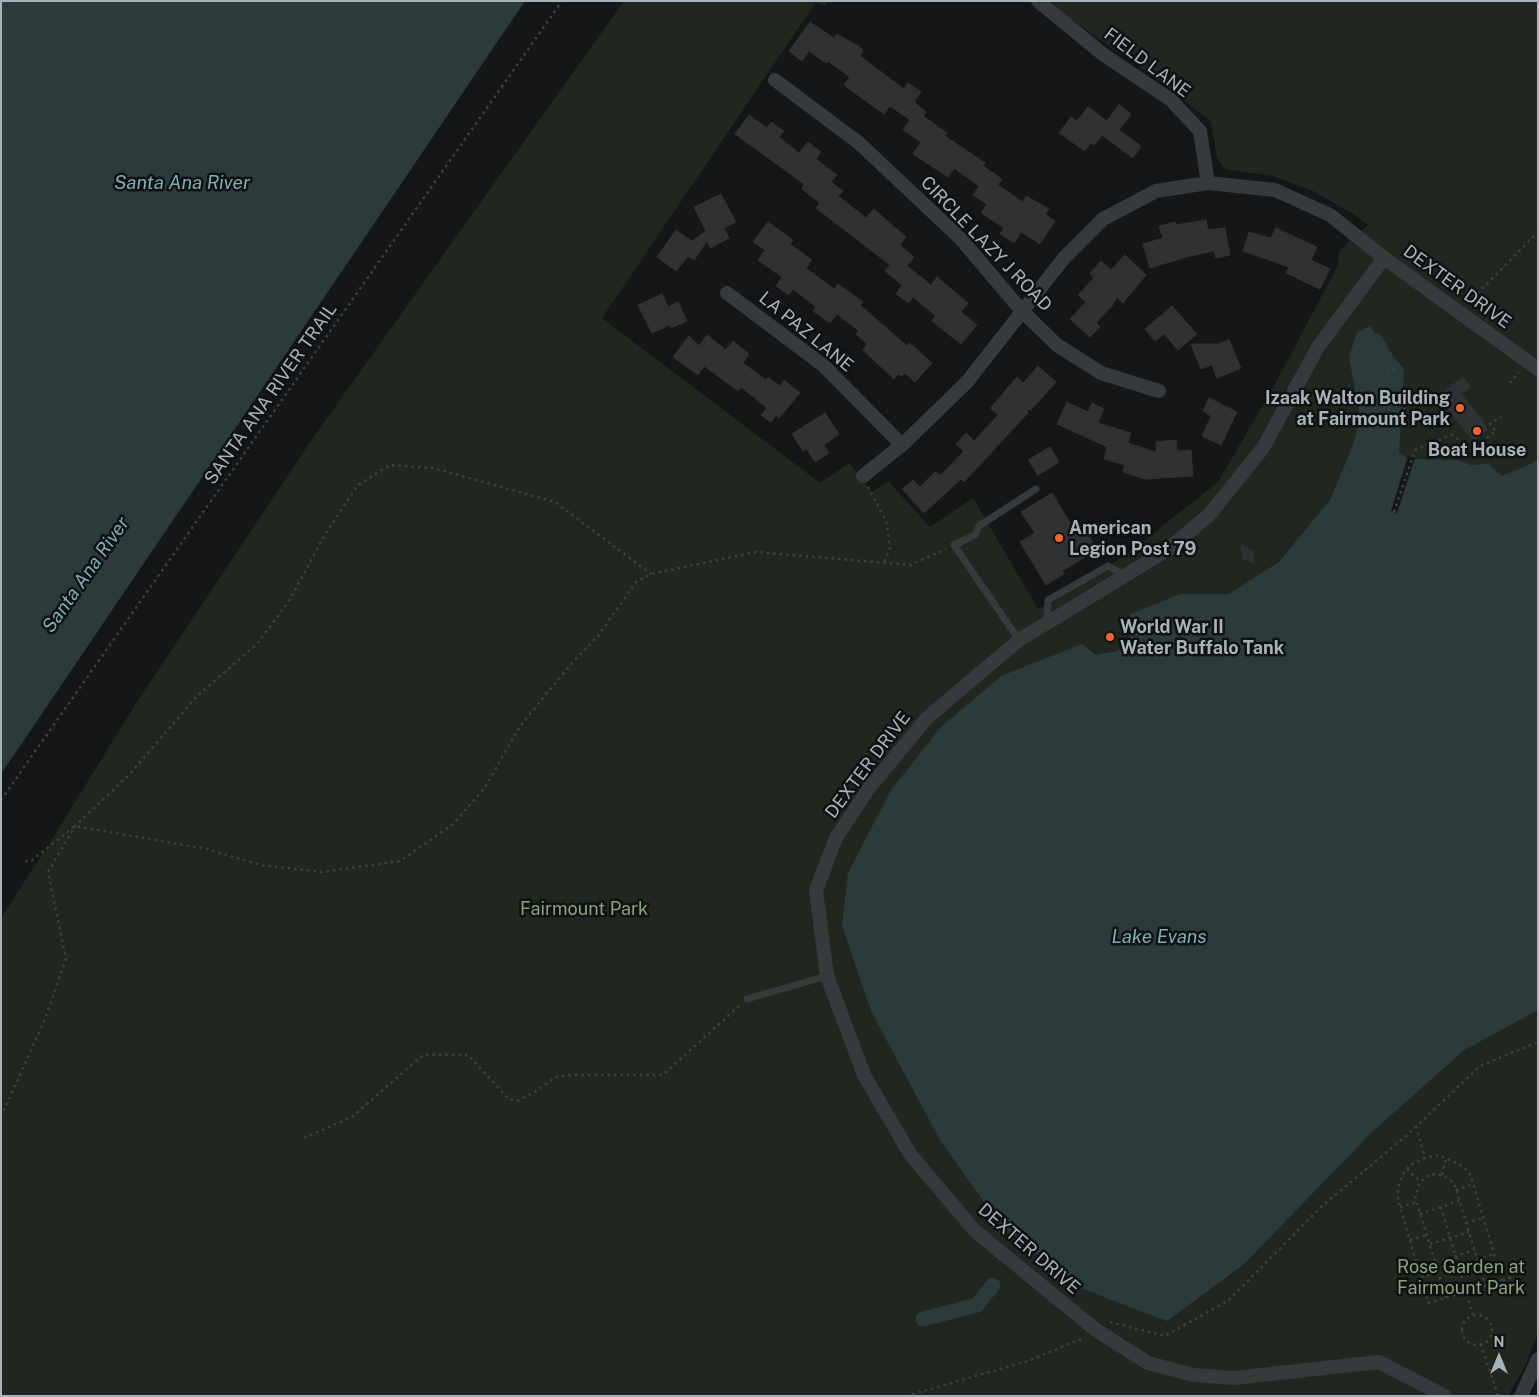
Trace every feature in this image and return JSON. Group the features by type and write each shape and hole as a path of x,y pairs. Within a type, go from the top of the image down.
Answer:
{"street":[{"name":"FIELD LANE","path":"1038,1 1104,55 1171,100 1200,131 1208,183"},
{"name":"CIRCLE LAZY J ROAD","path":"775,80 860,143 961,239 1022,310 1057,345 1101,373 1159,391"},
{"path":"863,476 902,445 967,382 1064,258 1103,219 1156,191 1208,183 1275,190 1330,215 1384,258"},
{"name":"DEXTER DRIVE","path":"1445,1396 1378,1362 1234,1378 1193,1375 1148,1363 1101,1325 975,1231 910,1154 864,1075 827,976 816,890 836,838 869,788 927,718 1019,640 1167,550 1215,508 1264,448 1318,347 1384,258 1538,369"},
{"name":"LA PAZ LANE","path":"727,292 824,366 902,445"},
{"path":"1521,1396 1538,1358"}],"lane":[{"path":"1019,640 954,546 975,535 979,526 1036,490"},
{"path":"1047,624 1048,600 1108,566 1126,576"},
{"path":"747,999 827,976"}],"path":[{"name":"SANTA ANA RIVER TRAIL","path":"1,800 562,1"},
{"path":"1473,298 1538,232"},
{"path":"1388,375 1397,364"},
{"path":"1510,383 1520,371"},
{"path":"1386,428 1405,408"},
{"path":"1394,512 1415,450 1451,435 1462,440 1471,450 1496,431 1490,424 1501,418"},
{"path":"26,861 31,861 75,826 128,776 197,696 257,644 289,601 327,531 358,484 390,465 433,468 555,502 651,574"},
{"path":"863,476 886,520 890,548 883,564"},
{"path":"75,826 207,849 260,865 323,872 400,861 452,825 484,789 520,726 572,663 598,636 636,582 651,574 756,552 910,566 954,546"},
{"path":"1,1117 46,1019 66,960 48,872 75,826"},
{"path":"304,1138 352,1117 423,1054 468,1055 510,1099 516,1101 533,1093 556,1077 568,1074 663,1075 718,1028 747,999"},
{"path":"906,1396 1028,1361 1101,1325 1164,1336 1229,1300 1321,1207 1416,1126 1480,1066 1538,1042"},
{"path":"1416,1126 1425,1158"},
{"path":"1502,1281 1474,1184 1464,1167 1439,1156 1425,1158 1407,1169 1398,1187 1400,1207 1428,1304 1502,1281 1512,1277"},
{"path":"1442,1175 1446,1158"},
{"path":"1407,1169 1420,1182"},
{"path":"1446,1298 1417,1202 1416,1189 1420,1182 1430,1174 1450,1178 1456,1190 1485,1286"},
{"path":"1456,1190 1474,1184"},
{"path":"1420,1214 1459,1201"},
{"path":"1400,1207 1417,1202"},
{"path":"1441,1207 1473,1316"},
{"path":"1466,1223 1483,1218"},
{"path":"1430,1244 1469,1232"},
{"path":"1410,1240 1427,1235"},
{"path":"1436,1262 1474,1250"},
{"path":"1477,1259 1494,1254"},
{"path":"1421,1277 1438,1272"},
{"path":"1473,1316 1484,1317 1490,1324 1491,1334 1481,1344 1467,1341 1462,1333 1463,1323 1473,1316"},
{"path":"1481,1344 1498,1396"}],"green space":[{"name":"Fairmount Park","path":"624,1 828,1 825,6 816,2 602,318 820,483 849,463 872,492 888,481 930,527 973,498 1038,609 1060,596 1060,591 1072,582 1084,581 1127,554 1218,482 1272,390 1338,265 1339,251 1368,225 1352,213 1313,191 1273,176 1225,169 1217,158 1211,122 1161,82 1055,8 1049,1 1538,1 1538,1333 1525,1366 1508,1396 1,1396 1,918 138,700 310,442"}],"water":[{"name":"Santa Ana River","path":"1,1 525,1 1,774"},
{"name":"Lake Evans","path":"1370,326 1374,332 1381,335 1393,356 1404,369 1399,453 1409,459 1459,460 1471,465 1488,464 1502,476 1533,463 1538,458 1538,1010 1464,1050 1372,1132 1244,1264 1167,1321 1075,1286 998,1222 940,1140 871,1011 842,925 848,873 891,790 941,727 1001,676 1082,644 1096,655 1118,651 1132,633 1130,614 1180,594 1229,594 1279,562 1330,500 1352,448 1360,418 1349,356 1357,333"}],"pier":[{"path":"1408,456 1415,458 1397,513 1391,511"}],"building":[{"path":"810,22 834,38 837,34 858,46 863,50 860,56 904,89 908,83 921,92 914,102 926,112 923,116 947,133 945,136 985,163 983,166 1002,179 998,185 1023,202 1026,196 1049,209 1045,214 1055,221 1040,244 1021,232 1014,243 1000,234 1004,228 981,213 987,204 973,195 979,186 954,168 948,177 913,154 921,142 903,130 910,120 890,106 884,114 867,102 844,85 850,77 828,61 826,63 809,51 802,61 789,51"},
{"path":"1119,104 1131,114 1119,130 1141,146 1133,158 1102,135 1094,145 1091,143 1085,151 1059,133 1071,117 1077,121 1088,107 1107,121"},
{"path":"749,115 767,128 771,122 784,131 779,137 799,153 808,142 821,152 816,159 837,175 831,182 843,191 838,196 866,218 874,209 906,237 900,245 914,257 907,266 931,285 937,277 968,303 961,312 977,325 961,344 932,321 936,316 913,297 909,303 896,294 902,285 885,271 890,265 816,208 820,203 802,189 804,184 735,134"},
{"path":"721,194 736,222 724,228 729,238 710,248 707,241 694,260 688,256 676,271 657,257 676,230 692,241 706,231 694,207"},
{"path":"1206,220 1208,230 1225,228 1230,255 1216,258 1214,251 1150,268 1143,244 1163,238 1159,226 1175,222 1176,225"},
{"path":"768,222 793,240 790,244 812,260 806,268 834,289 838,284 863,302 860,305 907,346 910,343 932,363 915,382 905,373 901,376 898,374 894,379 863,350 867,344 856,334 859,331 837,314 830,323 813,311 816,307 793,289 789,295 776,286 782,277 758,260 765,250 753,242"},
{"path":"1276,228 1317,247 1311,260 1330,269 1320,289 1286,273 1289,267 1243,251 1249,232 1271,238"},
{"path":"1125,255 1146,275 1123,303 1117,297 1112,306 1096,323 1100,327 1090,337 1070,319 1086,302 1078,295 1094,278 1090,273 1101,261 1111,270"},
{"path":"662,294 668,307 678,302 687,321 671,328 670,325 652,333 638,305"},
{"path":"1172,306 1197,334 1178,350 1164,334 1155,341 1145,329"},
{"path":"707,335 726,350 733,341 749,354 743,363 766,380 768,377 780,386 784,380 800,393 779,418 776,415 771,422 761,415 767,408 741,387 738,391 704,366 698,375 673,357 689,336 699,346"},
{"path":"1229,340 1241,368 1217,378 1212,365 1201,369 1191,344 1218,344"},
{"path":"1038,366 1056,382 1031,410 1026,409 1028,413 964,482 961,479 924,513 903,488 913,480 920,487 935,472 941,475 964,451 956,444 966,433 974,441 998,415 991,409 992,406 1017,377 1023,383"},
{"name":"Izaak Walton Building at Fairmount Park","path":"1463,377 1471,387 1461,394 1481,418 1487,430 1473,441 1438,396"},
{"path":"1209,398 1237,412 1221,445 1202,436 1211,416 1203,411"},
{"path":"1067,402 1088,412 1092,403 1104,409 1098,423 1131,433 1128,443 1156,452 1156,442 1176,440 1177,451 1191,450 1193,476 1145,479 1123,472 1125,465 1104,459 1107,447 1057,424"},
{"path":"825,413 839,434 824,445 829,453 815,462 807,449 803,451 792,434"},
{"path":"1050,447 1059,462 1038,475 1028,460"},
{"name":"American Legion Post 79","path":"1052,493 1072,526 1080,521 1094,544 1086,548 1090,554 1062,571 1064,574 1046,585 1020,542 1035,533 1021,512"},
{"path":"1241,545 1253,551 1254,563 1243,559"}],"waterway":[{"path":"923,1319 977,1305 993,1285"}],"place":[{"name":"Izaak Walton Building at Fairmount Park","path":"1460,408"},
{"name":"Boat House","path":"1477,431"},
{"name":"American Legion Post 79","path":"1059,538"},
{"name":"World War II Water Buffalo Tank","path":"1110,637"}],"park label":[{"name":"Rose Garden at Fairmount Park","path":"1461,1277"}]}
